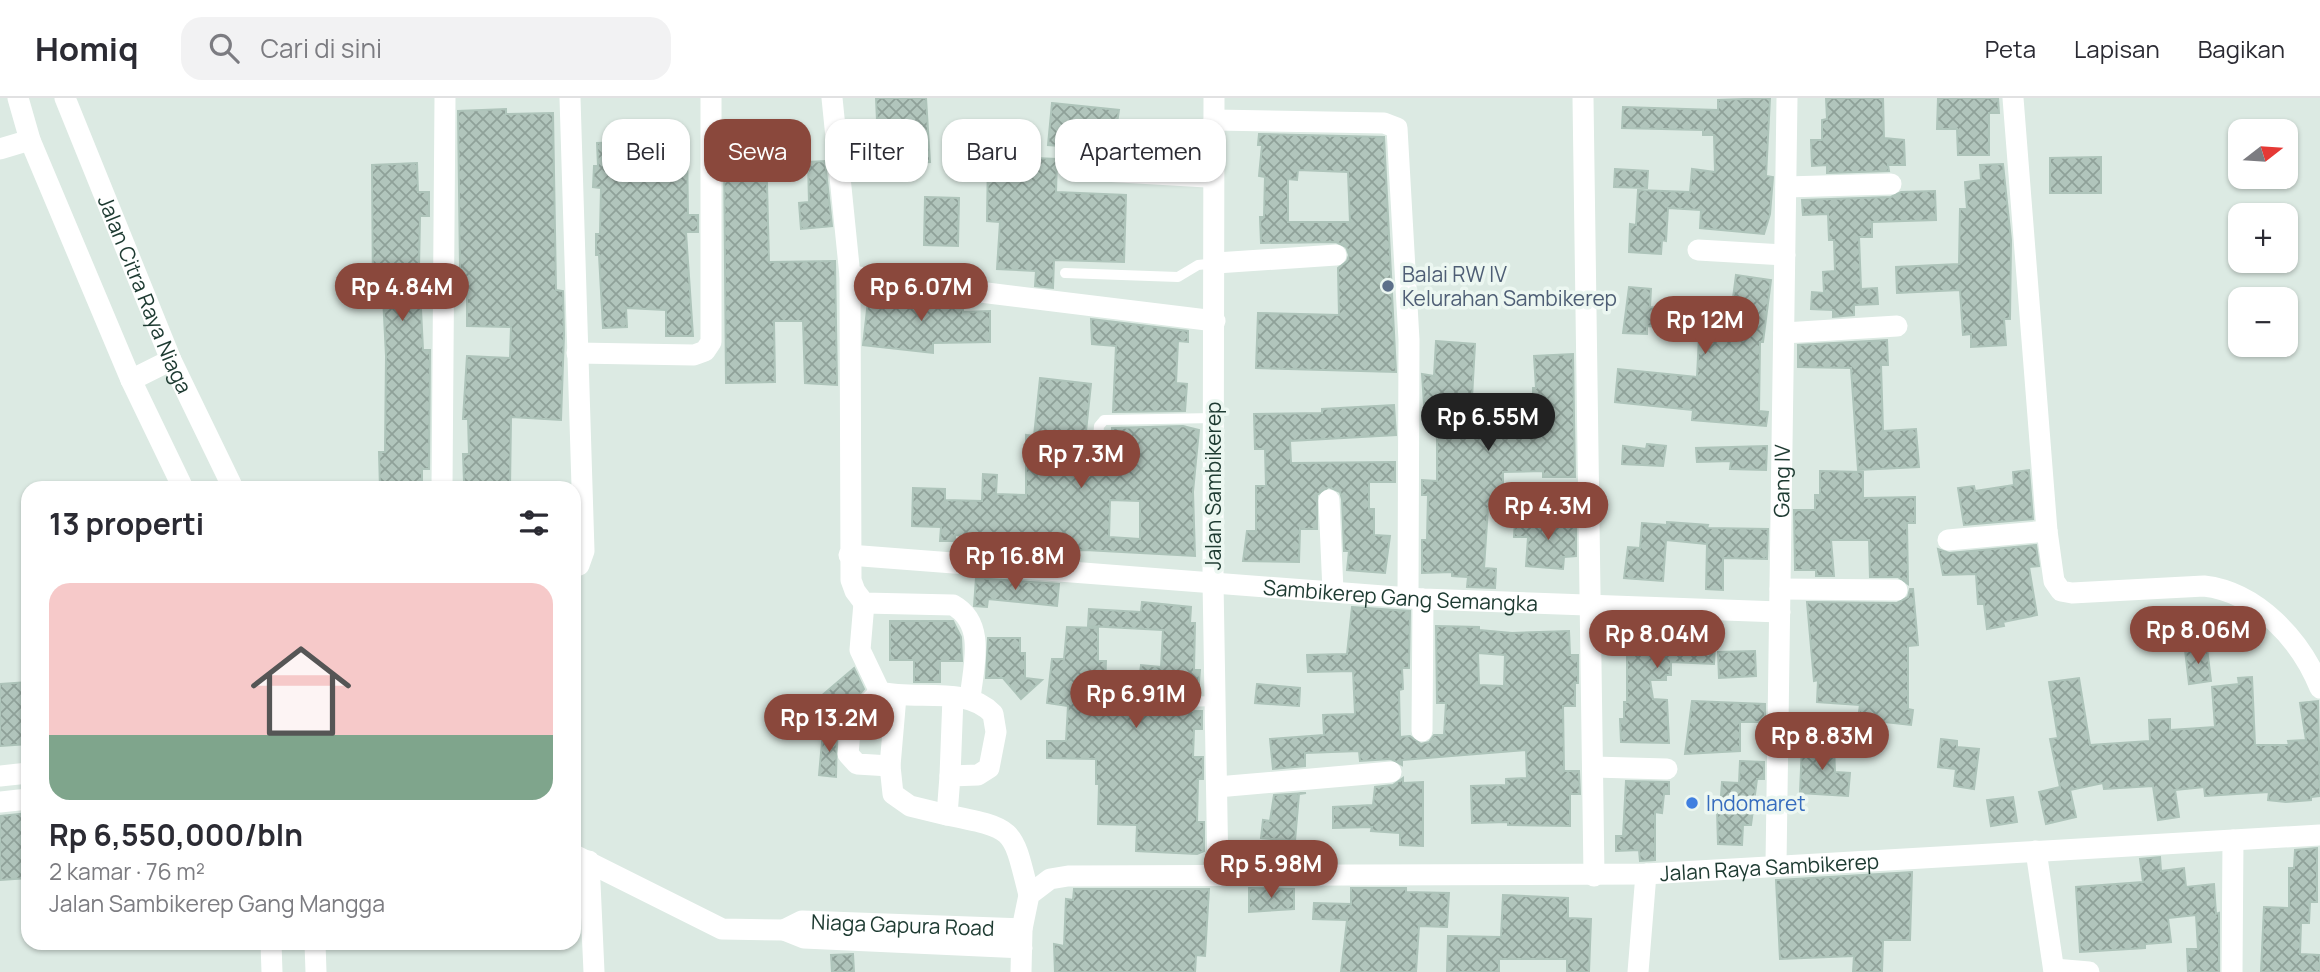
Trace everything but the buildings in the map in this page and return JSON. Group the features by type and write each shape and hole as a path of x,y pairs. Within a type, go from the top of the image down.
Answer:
{"street":[{"path":"18,98 30,140 131,380 181,481"},
{"name":"Jalan Citra Raya Niaga","path":"65,98 171,360 230,481"},
{"path":"442,481 444,98"},
{"path":"570,98 581,481"},
{"path":"577,353 694,355 705,351 711,342 711,98"},
{"path":"832,98 850,276 849,555 853,586 864,603 860,650 888,694 893,794 900,801 947,815 993,824 1008,832 1017,849 1029,895 1022,939 1021,972"},
{"name":"Jalan Sambikerep","path":"1214,98 1214,119"},
{"path":"1583,98 1594,876"},
{"name":"Gang IV","path":"1776,864 1787,98"},
{"path":"2013,98 2047,531 2054,581 2061,590 2071,593 2204,586 2225,589 2240,595 2276,622 2299,650 2320,688"},
{"path":"1226,120 1384,123 1397,128 1409,341 1422,732"},
{"path":"0,149 30,140"},
{"name":"Jalan Sambikerep","path":"1215,183 1213,582 1217,874"},
{"path":"1786,187 1891,184"},
{"path":"1698,250 1785,255"},
{"path":"1216,263 1336,255"},
{"path":"850,276 1214,321"},
{"path":"1784,332 1897,326"},
{"path":"131,380 171,360"},
{"path":"581,489 584,551 581,559"},
{"path":"1329,500 1333,591"},
{"path":"1948,540 2047,531"},
{"name":"Sambikerep Gang Semangka","path":"849,555 1416,598 1590,607 1780,612"},
{"path":"1780,589 1897,590"},
{"path":"864,603 953,605 964,611 971,620 975,636 961,698 947,815"},
{"path":"890,766 857,764 848,754 851,721 888,694 961,698 987,708 996,724 989,768 978,775 950,775"},
{"path":"1593,767 1667,769"},
{"path":"1217,787 1391,772"},
{"path":"0,776 21,774"},
{"path":"0,802 21,800"},
{"name":"Jalan Raya Sambikerep","path":"1029,895 1050,879 1069,876 1594,876 2320,835"},
{"path":"2232,972 2233,841"},
{"path":"2036,851 2054,970 2090,972"},
{"path":"581,858 594,972"},
{"name":"Niaga Gapura Road","path":"581,858 722,929 783,930 802,921 1022,939"},
{"path":"1638,972 1646,874"},
{"path":"271,950 272,972"},
{"path":"315,950 316,972"}],"lane":[{"path":"1198,182 1215,183"},
{"path":"1065,273 1178,276 1198,265 1216,263"},
{"path":"1096,467 1099,426 1104,420 1214,418"},
{"path":"1116,704 1216,701"}],"place":[{"name":"Balai RW IV Kelurahan Sambikerep","path":"1388,286"},
{"name":"Indomaret","path":"1692,803"}]}
